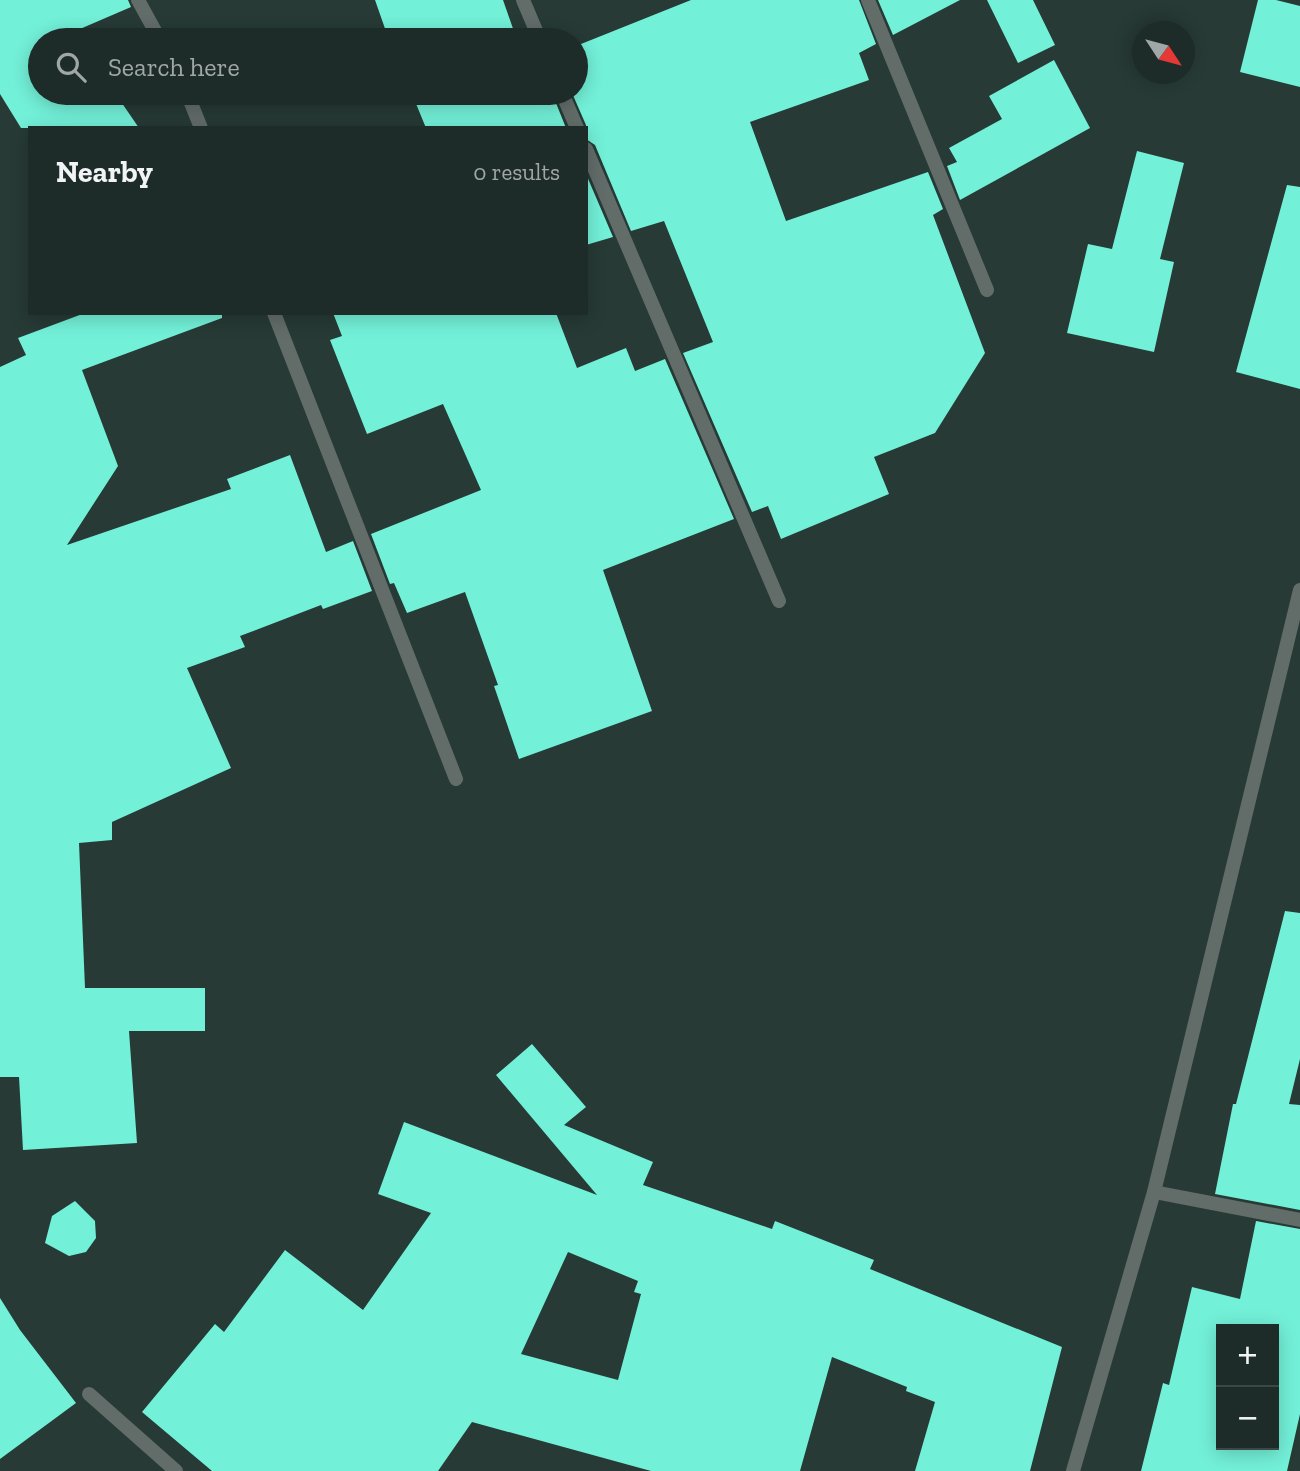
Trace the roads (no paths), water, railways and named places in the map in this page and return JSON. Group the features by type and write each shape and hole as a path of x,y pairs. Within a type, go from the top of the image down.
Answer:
{"street":[{"path":"138,0 153,28"},
{"path":"523,0 535,28"},
{"path":"868,0 987,290"},
{"path":"192,105 200,126"},
{"path":"567,105 576,126"},
{"path":"588,154 779,601"},
{"path":"275,315 456,779"},
{"path":"1073,1471 1154,1192 1300,590"},
{"path":"1154,1192 1300,1220"},
{"path":"89,1394 176,1471"}]}
